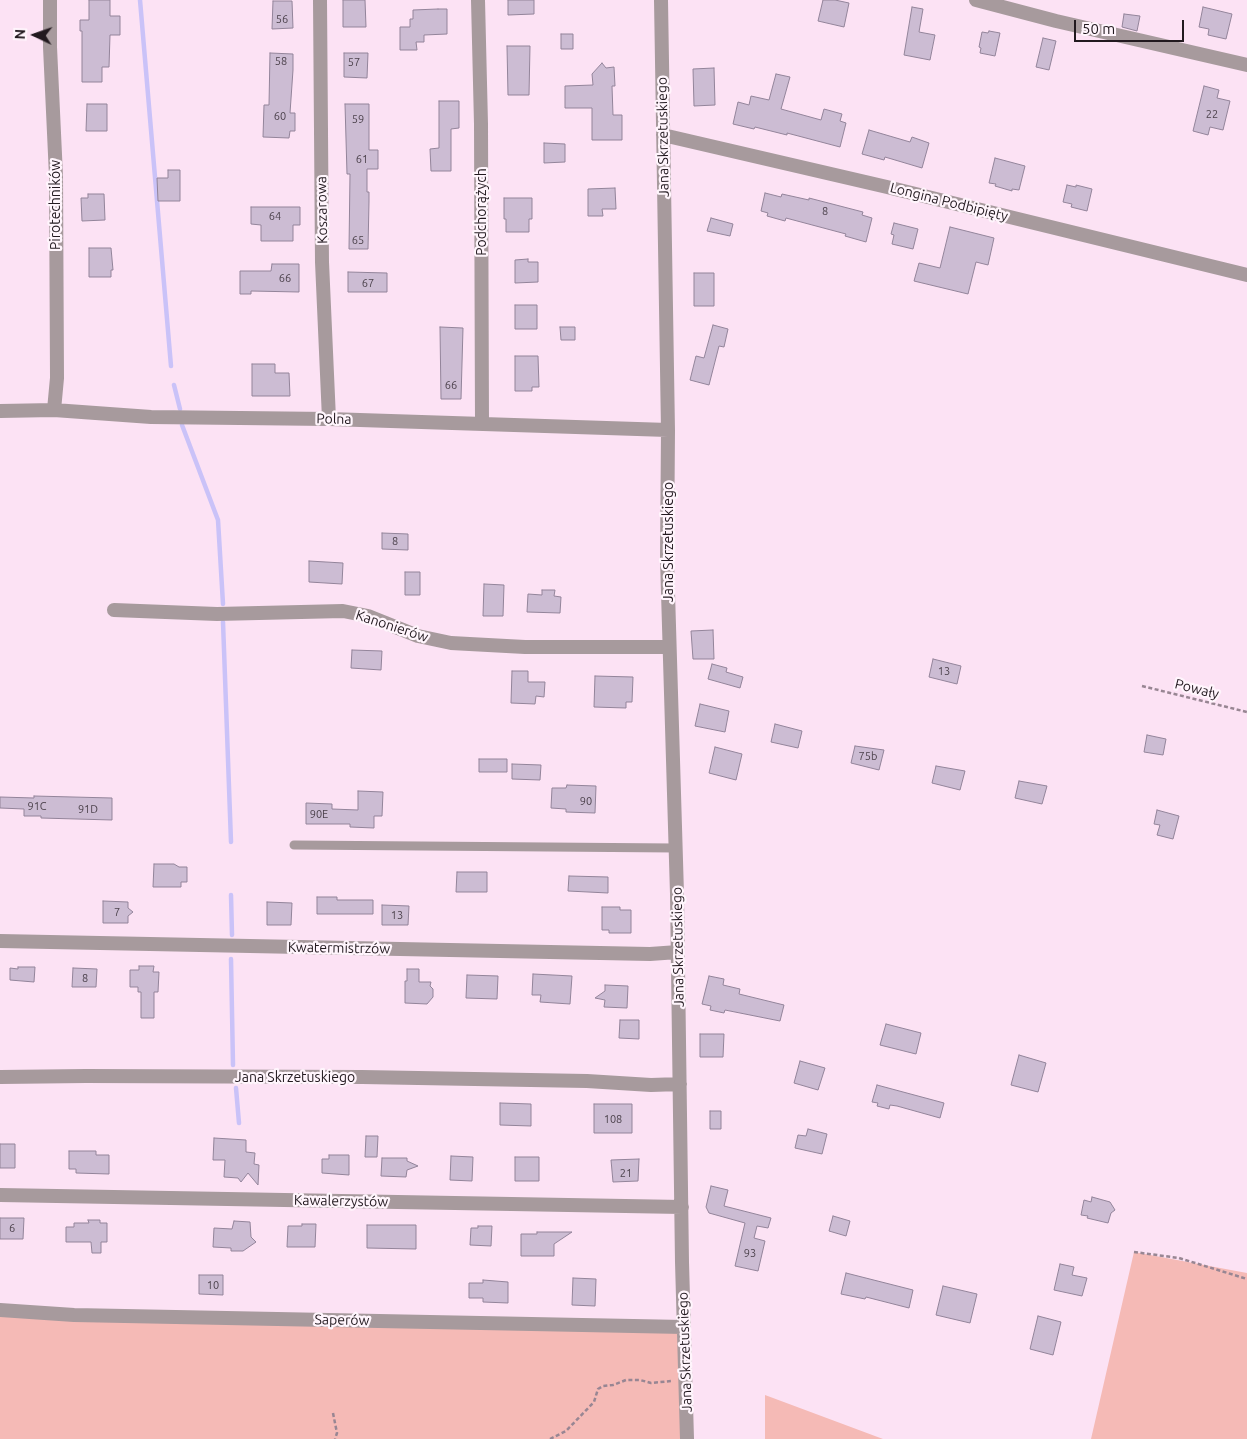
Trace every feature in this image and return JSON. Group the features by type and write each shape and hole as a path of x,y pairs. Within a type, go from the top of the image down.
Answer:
{"street":[{"name":"Pirotechników","path":"50,0 50,47 56,176 57,378 54,410"},
{"name":"Koszarowa","path":"320,0 322,262 329,419"},
{"name":"Podchorążych","path":"478,0 481,124 482,424"},
{"name":"Jana Skrzetuskiego","path":"660,0 668,430 667,559 678,952 687,1439"},
{"path":"976,0 1056,22 1247,65"},
{"name":"Longina Podbipięty","path":"663,135 1241,273"},
{"name":"Polna","path":"0,411 54,410 151,417 329,419 668,430"},
{"name":"Kanonierów","path":"114,610 218,614 343,611 368,616 418,636 451,643 525,647 669,647"},
{"name":"Kwatermistrzów","path":"0,941 640,953 678,952"},
{"name":"Jana Skrzetuskiego","path":"0,1077 352,1076 587,1081 651,1086 680,1084"},
{"name":"Kawalerzystów","path":"0,1195 682,1207"},
{"name":"Saperów","path":"0,1310 84,1315 684,1327"}],"lane":[{"path":"294,845 675,848"}],"path":[{"name":"Powały","path":"1142,686 1247,712"},
{"path":"1134,1252 1179,1258 1247,1278"},
{"path":"550,1439 566,1432 594,1402 598,1389 603,1386 613,1385 626,1380 640,1380 651,1383 669,1380 686,1381"},
{"path":"333,1413 337,1433 335,1439"}],"shaded area":[{"path":"1134,1252 1247,1273 1247,1439 1091,1439"},
{"path":"0,1310 684,1327 688,1439 0,1439"},
{"path":"765,1395 883,1439 765,1439"}],"building":[{"path":"89,0 110,0 110,16 120,16 120,35 110,35 109,67 102,67 102,82 82,82 82,31 80,31 80,20 89,20"},
{"path":"343,0 365,0 366,27 343,27"},
{"path":"508,0 534,0 534,14 508,15"},
{"path":"823,0 849,3 844,27 818,21"},
{"path":"273,1 292,1 293,28 272,29"},
{"path":"912,7 923,9 919,32 935,35 930,60 904,55"},
{"path":"1203,7 1232,14 1226,39 1208,35 1209,29 1199,27"},
{"path":"447,9 447,34 424,35 424,42 416,42 417,50 400,50 400,27 410,27 410,19 413,19 413,10"},
{"path":"1124,14 1140,16 1137,31 1122,27"},
{"path":"989,31 1000,33 995,56 980,53 981,48 979,47 982,32 988,33"},
{"path":"561,34 573,34 573,49 561,49"},
{"path":"1043,38 1056,41 1049,70 1036,67"},
{"path":"507,46 530,46 529,95 508,95"},
{"path":"270,53 293,54 290,113 295,113 295,131 290,131 289,138 263,137 264,105 269,105"},
{"path":"344,53 368,53 367,78 344,77"},
{"path":"602,63 606,68 614,67 615,86 612,86 613,115 622,115 622,140 592,140 592,108 565,108 565,86 593,85 592,74"},
{"path":"714,68 715,105 694,106 693,69"},
{"path":"776,74 790,77 781,109 821,120 824,109 842,114 840,121 846,123 840,147 787,133 787,135 733,124 738,102 749,105 751,96 769,100"},
{"path":"1204,86 1219,90 1217,98 1230,101 1223,130 1210,127 1208,135 1193,131"},
{"path":"439,101 459,101 459,128 451,129 451,171 431,171 430,149 439,148"},
{"path":"87,104 107,104 107,131 86,131"},
{"path":"345,104 369,104 369,150 378,150 378,169 367,169 367,192 369,192 368,249 349,249 350,174 347,174"},
{"path":"869,130 910,142 912,137 929,143 922,168 885,157 884,160 862,154"},
{"path":"544,143 565,144 565,162 544,163"},
{"path":"995,158 1025,166 1019,190 1012,189 1012,191 989,183"},
{"path":"168,170 180,170 180,201 158,201 157,178 168,178"},
{"path":"1067,185 1092,189 1087,211 1071,207 1072,204 1063,202"},
{"path":"615,188 616,209 602,209 603,216 588,216 588,189"},
{"path":"765,193 781,197 782,194 809,200 809,198 863,212 862,215 872,218 866,242 845,236 846,234 786,218 785,221 767,216 768,213 761,211"},
{"path":"88,194 104,194 105,220 82,221 81,198 88,198"},
{"path":"504,198 532,198 532,219 529,219 529,232 506,232"},
{"path":"251,207 300,207 300,225 293,225 293,241 261,241 261,225 251,224"},
{"path":"711,218 733,224 730,236 707,231"},
{"path":"894,223 918,229 913,249 892,244 894,235 891,234"},
{"path":"950,227 994,238 988,265 976,262 968,294 914,281 919,263 940,268"},
{"path":"89,248 111,248 113,270 111,270 111,277 89,277"},
{"path":"528,259 528,262 538,262 538,282 515,283 515,260"},
{"path":"272,264 299,264 299,292 251,291 251,294 240,294 240,271 271,271"},
{"path":"348,272 387,273 387,292 348,292"},
{"path":"694,273 714,273 714,306 694,306"},
{"path":"515,305 537,305 537,329 515,329"},
{"path":"713,325 728,329 724,347 719,346 709,385 690,380 696,356 704,358"},
{"path":"440,327 463,328 461,399 441,399"},
{"path":"560,327 575,327 575,340 561,340"},
{"path":"515,356 538,356 539,387 532,387 532,391 515,391"},
{"path":"252,364 275,364 275,373 289,373 290,396 252,396"},
{"path":"382,533 408,534 408,550 382,549"},
{"path":"309,561 343,563 342,584 309,582"},
{"path":"405,572 420,572 420,595 405,595"},
{"path":"484,584 504,585 503,616 483,616"},
{"path":"542,590 555,590 554,596 561,597 560,613 527,612 528,594 542,595"},
{"path":"713,630 714,659 693,659 691,631"},
{"path":"352,650 382,651 381,670 351,668"},
{"path":"933,659 961,666 957,684 929,677"},
{"path":"712,664 727,668 726,672 743,677 740,688 708,679"},
{"path":"512,671 528,671 528,682 545,682 544,697 536,696 535,704 511,703"},
{"path":"595,676 633,677 632,702 626,702 626,708 594,707"},
{"path":"700,704 729,711 725,732 695,726"},
{"path":"775,724 802,731 798,748 771,742"},
{"path":"1147,735 1166,739 1163,755 1144,752"},
{"path":"855,746 884,750 879,770 851,763"},
{"path":"715,747 742,754 736,780 709,773"},
{"path":"479,759 507,759 507,772 479,772"},
{"path":"512,764 541,765 540,780 512,779"},
{"path":"936,766 965,771 960,790 932,783"},
{"path":"1019,781 1047,786 1042,804 1015,798"},
{"path":"567,785 596,786 595,813 566,812 566,809 551,808 552,788 566,788"},
{"path":"358,791 383,792 382,816 374,816 374,828 350,827 350,824 306,824 306,803 332,804 332,809 358,810"},
{"path":"34,796 112,798 112,820 41,818 41,816 24,816 24,809 0,808 0,797 34,798"},
{"path":"1157,810 1179,816 1173,839 1157,835 1160,825 1154,824"},
{"path":"154,864 174,864 179,867 187,867 187,882 181,882 181,887 153,887"},
{"path":"457,872 487,872 487,892 456,892"},
{"path":"569,876 608,877 608,893 568,891"},
{"path":"317,897 337,897 337,900 373,900 373,914 317,914"},
{"path":"103,901 128,902 128,908 133,912 128,916 128,923 103,923"},
{"path":"267,902 292,903 291,925 267,925"},
{"path":"382,905 409,906 408,925 382,925"},
{"path":"602,907 620,907 620,910 631,910 631,933 609,933 609,930 602,930"},
{"path":"139,966 154,966 153,972 159,972 158,992 154,992 154,1018 141,1018 141,992 138,992 138,987 130,987 130,970 139,970"},
{"path":"18,967 35,967 34,982 10,980 10,968 18,969"},
{"path":"73,968 97,969 96,987 72,987"},
{"path":"407,969 419,969 419,982 431,982 430,986 433,989 433,997 427,1004 405,1003"},
{"path":"533,974 572,976 570,1004 540,1002 541,995 532,995"},
{"path":"467,975 498,976 497,999 466,998"},
{"path":"709,976 724,979 723,985 740,989 739,994 784,1005 780,1021 725,1010 724,1013 710,1010 711,1006 702,1004"},
{"path":"605,985 628,986 627,1008 604,1007 605,1000 595,998 605,991"},
{"path":"620,1020 639,1020 639,1039 619,1038"},
{"path":"886,1024 921,1033 916,1054 880,1045"},
{"path":"700,1034 724,1034 723,1057 700,1057"},
{"path":"1019,1055 1046,1063 1038,1092 1011,1085"},
{"path":"800,1061 825,1068 818,1090 794,1083"},
{"path":"877,1085 944,1103 940,1118 897,1106 890,1105 889,1109 877,1106 878,1103 872,1102"},
{"path":"500,1103 531,1104 531,1126 500,1125"},
{"path":"594,1104 632,1104 632,1133 594,1133"},
{"path":"710,1111 721,1111 721,1129 710,1129"},
{"path":"808,1129 827,1134 822,1154 795,1148 798,1135 806,1136"},
{"path":"366,1136 378,1136 377,1157 365,1157"},
{"path":"214,1138 246,1140 246,1152 255,1153 254,1164 259,1165 258,1185 248,1173 241,1182 238,1178 224,1177 225,1160 213,1160"},
{"path":"0,1144 15,1144 15,1168 0,1168"},
{"path":"69,1151 96,1151 96,1155 109,1155 109,1174 76,1173 76,1169 69,1169"},
{"path":"329,1155 349,1155 349,1175 322,1173 322,1159 329,1159"},
{"path":"451,1156 473,1157 472,1181 450,1180"},
{"path":"515,1157 539,1157 539,1181 515,1181"},
{"path":"382,1158 407,1158 407,1161 418,1166 407,1170 406,1177 381,1176"},
{"path":"639,1159 638,1181 613,1182 611,1160"},
{"path":"711,1186 728,1190 724,1206 771,1218 768,1228 757,1226 754,1238 765,1241 758,1271 735,1266 745,1223 709,1213 706,1207"},
{"path":"1092,1197 1110,1202 1115,1210 1111,1213 1108,1223 1081,1215 1084,1200 1091,1202"},
{"path":"833,1216 850,1221 846,1236 829,1231"},
{"path":"0,1218 24,1218 23,1239 0,1239"},
{"path":"88,1220 100,1220 100,1223 107,1223 107,1242 101,1242 101,1253 92,1253 91,1242 66,1242 66,1227 74,1227 74,1223 89,1223"},
{"path":"234,1221 250,1222 251,1237 256,1242 243,1251 231,1251 231,1248 213,1247 214,1228 232,1229"},
{"path":"302,1224 316,1224 315,1247 287,1247 288,1226 302,1226"},
{"path":"367,1225 416,1225 416,1249 367,1248"},
{"path":"478,1226 492,1226 491,1246 470,1245 471,1228 478,1228"},
{"path":"537,1232 572,1232 554,1244 554,1256 521,1256 521,1234 537,1234"},
{"path":"1060,1264 1074,1267 1072,1275 1087,1278 1082,1296 1054,1290"},
{"path":"846,1273 913,1290 909,1308 866,1297 865,1299 841,1294"},
{"path":"199,1275 223,1275 223,1295 199,1294"},
{"path":"573,1278 596,1279 595,1306 572,1305"},
{"path":"483,1280 508,1282 508,1303 483,1302 483,1298 469,1298 469,1283 483,1283"},
{"path":"943,1286 977,1294 970,1323 936,1315"},
{"path":"1038,1316 1061,1322 1053,1355 1030,1349"}],"waterway":[{"path":"140,0 171,366"},
{"path":"174,385 180,409"},
{"path":"182,425 218,520 223,604"},
{"path":"223,622 231,842"},
{"path":"231,895 232,935"},
{"path":"231,959 233,1065"},
{"path":"236,1088 239,1123"}]}
